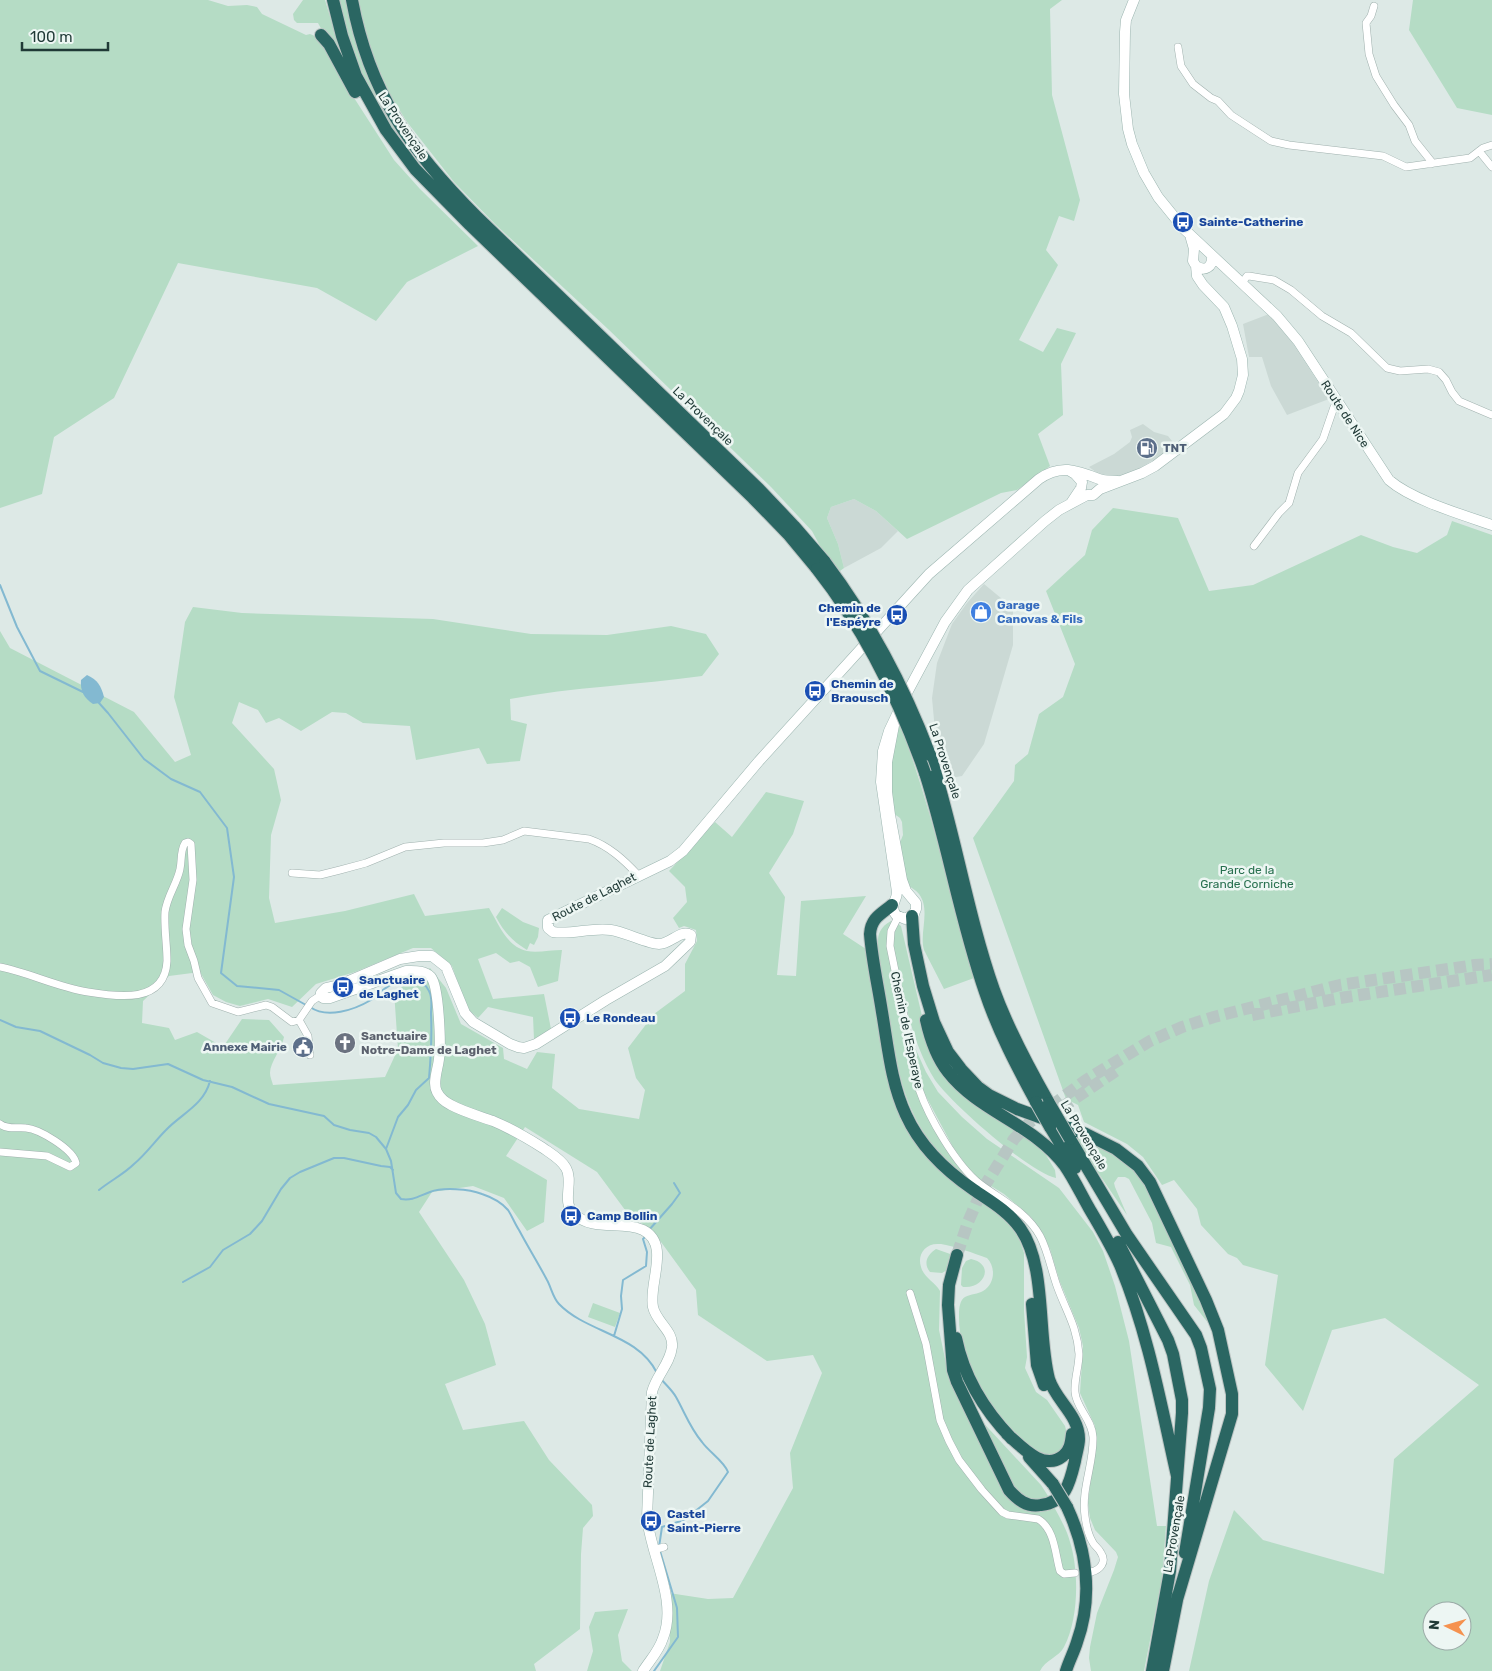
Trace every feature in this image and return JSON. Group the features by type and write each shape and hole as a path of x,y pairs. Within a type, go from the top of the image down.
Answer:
{"highway":[{"name":"La Provençale","path":"333,0 342,36 356,76 386,130 415,170 753,498 848,593 880,646 907,699 930,755 950,825 979,942 995,991 1042,1102 1050,1127 1117,1240 1171,1349 1182,1405 1167,1593 1152,1671"},
{"name":"La Provençale","path":"352,0 363,49 381,93 403,132 438,176 484,224 794,526 821,566 882,671 909,729 925,773 936,809 965,929 983,987 1000,1030 1042,1102 1070,1140 1127,1235 1192,1327 1201,1348 1210,1389 1210,1408 1163,1671"},
{"path":"320,35 329,44 356,94 381,134 415,170"},
{"path":"900,911 882,920 873,933 871,941 892,1073 900,1101 906,1117 924,1146 948,1169 1009,1216 1024,1234 1037,1272 1045,1357 1050,1380 1059,1400 1074,1420 1078,1434 1079,1441 1071,1480 1068,1488 1059,1498 1042,1505 1034,1506 1017,1499 1009,1490 957,1382 951,1359 948,1294 959,1255 955,1280 955,1327 959,1351 968,1379 989,1413 1051,1485 1065,1509 1074,1523 1083,1551 1086,1591 1085,1610 1082,1626 1066,1671"},
{"path":"900,911 928,1031 945,1068 966,1091 1028,1131 1058,1157 1071,1176 1113,1251 1140,1322 1151,1359 1177,1476"},
{"path":"900,911 914,944 927,1002 937,1031 956,1064 975,1084 989,1095 1018,1109 1086,1134 1108,1145 1138,1166 1156,1193 1216,1323 1232,1394 1232,1414 1196,1542 1176,1603"},
{"path":"1007,1434 1032,1455 1051,1461 1058,1459 1068,1450 1072,1436 1069,1422 1047,1390 1037,1365 1031,1297 1030,1247"},
{"path":"950,1339 960,1373 977,1407 1003,1438 1051,1485"},
{"path":"1059,1671 1076,1628 1082,1586 1075,1542 1065,1509"}],"main road":[{"path":"900,911 881,782 885,744 908,691 938,634 963,596 982,576 1039,526 1070,504 1089,485 1118,481 1142,473 1178,449 1224,414 1239,391 1243,375 1242,359 1224,307 1203,285 1203,260 1190,235 1158,197 1144,173 1132,144 1128,129 1124,94 1123,51 1125,26 1134,0"},
{"name":"Route de Nice","path":"1203,260 1224,267 1277,316 1298,341 1384,473 1396,485 1415,496 1492,525"},
{"name":"Route de Laghet","path":"316,998 326,988 339,985 400,959 432,956 446,967 464,1013 473,1022 510,1044 518,1047 530,1046 665,966 690,942 691,935 686,932 661,944 610,930 598,929 557,933 548,928 548,920 670,861 683,851 759,761 929,574 1012,500 1047,473 1054,470 1069,470 1089,485"},
{"path":"895,720 887,762 887,792 902,880 916,906 900,911"},
{"path":"900,911 903,894 910,896"},
{"name":"Route de Laghet","path":"316,998 330,998 406,971 420,971 427,974 435,984 440,1031 437,1092 444,1100 460,1109 495,1122 527,1139 560,1161 567,1172 570,1210 580,1218 592,1223 636,1228 647,1233 654,1241 657,1250 653,1309 672,1341 671,1354 652,1392 647,1509 648,1525 658,1549 668,1605 668,1618 661,1644 643,1671"}],"street":[{"path":"1374,6 1366,24 1368,51 1372,66 1390,100 1410,125 1415,141 1431,164"},
{"path":"1178,47 1181,66 1193,84 1218,101 1231,115 1266,140 1289,146 1383,156 1404,167 1470,158 1482,148 1492,145"},
{"path":"1479,151 1492,167"},
{"path":"1242,283 1247,276 1274,280 1291,290 1322,316 1351,333 1387,368 1400,371 1428,369 1439,372 1460,401 1492,415"},
{"path":"1254,546 1289,503 1298,473 1323,439 1334,407 1338,403"},
{"path":"292,874 320,875 366,863 405,847 444,843 484,843 503,840 524,831 589,839 612,851 638,875"},
{"path":"0,967 67,988 88,992 118,995 143,994 158,986 164,977 167,962 165,914 167,903 180,871 182,848 188,842 191,844 193,880 186,940 198,978 212,1003 238,1012 247,1011 259,1006 272,1007 292,1022 300,1019 316,998"},
{"name":"Chemin de l'Esperaye","path":"900,911 891,931 890,946 922,1096 955,1156 972,1177 1022,1214 1040,1235 1058,1286 1072,1317 1079,1356 1075,1391 1077,1401 1093,1432 1084,1509 1091,1540 1102,1554 1103,1559 1103,1563 1098,1569 1091,1572"},
{"path":"300,1019 308,1036 310,1055"},
{"path":"0,1124 4,1128 36,1130 59,1143 75,1158 76,1163 70,1167 47,1156 0,1152"},
{"path":"910,1293 926,1344 940,1420 959,1460 1002,1512 1008,1515 1042,1521 1053,1540 1060,1571 1064,1574 1075,1573"}],"shaded area":[{"path":"1269,314 1292,342 1329,399 1287,415 1271,386 1262,357 1249,357 1243,324"},
{"path":"1143,424 1154,432 1168,436 1176,446 1134,472 1117,477 1100,475 1089,467 1114,454 1130,442 1132,437 1130,430"},
{"path":"854,499 876,511 898,531 881,548 844,568 838,544 827,518 831,507"},
{"path":"984,584 1013,608 1013,645 984,744 962,776 951,778 936,742 932,698 937,663 952,624"}],"green space":[{"path":"0,0 208,0 228,6 247,5 257,7 262,14 306,35 310,34 322,39 349,90 394,160 420,189 478,246 407,282 376,321 317,288 178,263 114,398 54,437 42,494 0,508"},
{"path":"303,0 325,0 346,69 344,70 318,23 297,23 294,20 293,14"},
{"path":"338,0 347,0 381,104 405,144 403,145 371,96 351,49"},
{"path":"358,0 1062,0 1050,9 1052,95 1080,200 1074,221 1059,216 1046,250 1058,265 1019,340 1043,352 1057,328 1076,333 1061,364 1063,415 1038,434 1050,466 1017,490 1001,493 907,539 876,511 854,499 831,507 827,518 838,544 844,568 840,571 821,548 812,531 771,487 608,329 495,224 454,182 407,122 390,95 372,54 362,24"},
{"path":"1413,0 1492,0 1492,115 1457,108 1409,30"},
{"name":"Parc de la Grande Corniche","path":"1113,508 1178,518 1209,591 1253,585 1361,535 1393,547 1417,553 1447,535 1452,521 1492,535 1492,1671 1189,1671 1209,1581 1234,1510 1263,1540 1384,1574 1394,1459 1479,1385 1385,1318 1332,1330 1303,1411 1265,1365 1278,1275 1243,1265 1237,1258 1228,1254 1201,1225 1197,1209 1174,1180 1162,1185 1143,1157 1127,1144 1084,1122 1078,1105 1066,1099 973,838 1014,781 1015,765 1028,754 1039,714 1063,697 1075,664 1046,591 1085,555 1092,530"},
{"path":"193,607 242,613 433,619 531,634 607,635 671,626 706,634 719,654 702,676 510,699 511,720 527,724 520,761 487,764 479,748 416,760 410,726 363,723 346,713 332,712 301,731 279,718 266,723 258,710 239,702 232,723 274,769 281,800 271,835 269,898 275,923 345,911 414,894 425,916 489,908 504,934 520,949 535,952 562,950 558,981 538,987 530,967 519,961 510,963 496,953 478,959 493,999 544,994 551,1029 534,1039 533,1017 488,1007 478,1018 467,1008 452,966 431,948 413,948 355,972 316,984 292,1007 268,999 240,1006 226,1002 213,995 200,972 169,976 143,1001 142,1023 169,1028 175,1040 197,1032 223,1047 242,1019 269,1020 284,1037 271,1069 270,1074 273,1085 385,1077 398,1049 394,991 408,984 430,968 446,988 461,1024 503,1048 504,1059 527,1069 537,1052 555,1054 552,1088 579,1109 639,1119 645,1090 636,1078 628,1048 654,1014 685,991 685,964 697,941 696,930 684,926 679,928 673,918 687,902 685,887 669,871 715,822 732,837 766,792 804,801 793,834 769,873 785,897 777,975 796,976 801,901 866,896 843,934 866,949 895,1104 956,1182 1007,1221 1019,1238 1024,1253 1024,1311 1027,1357 1025,1368 1036,1392 1047,1400 1065,1426 1067,1434 1067,1442 1059,1453 1049,1456 1031,1448 994,1409 976,1380 963,1348 960,1331 960,1304 965,1297 983,1291 990,1284 993,1271 990,1262 987,1258 956,1247 934,1244 923,1251 920,1263 922,1271 940,1291 939,1330 948,1373 1009,1497 1054,1507 1069,1538 1076,1581 1073,1623 1062,1650 1045,1664 1040,1671 660,1671 670,1642 669,1593 708,1599 733,1598 793,1488 790,1453 822,1373 813,1355 767,1361 698,1315 696,1290 653,1231 628,1214 597,1172 525,1127 506,1156 547,1180 544,1222 527,1231 504,1198 473,1186 432,1192 419,1212 464,1280 485,1324 496,1365 445,1384 463,1430 524,1421 549,1460 592,1505 593,1516 583,1528 580,1629 534,1664 536,1671 0,1671 0,631 10,648 134,712 175,762 191,755 174,697 185,622"},
{"path":"900,724 931,818 974,978 944,989 924,950 924,907 919,894 907,884 899,845 903,835 902,822 893,813 890,775 895,740"},
{"path":"502,908 523,922 539,928 538,937 534,945 530,943 527,950 509,936 496,917"},
{"path":"891,921 893,922 888,932 918,1096 973,1181 940,1154 925,1135 904,1091 893,1043 878,951 879,933"},
{"path":"898,924 901,926 929,1046 1043,1150 1055,1170 1056,1178 1044,1174 992,1136 973,1120 935,1080 917,1043 905,1003 893,950 894,932"},
{"path":"912,1041 926,1072 938,1092 987,1139 1059,1188 1093,1232 1103,1251 1115,1286 1129,1341 1157,1526 1166,1526 1162,1579 1144,1671 1091,1671 1090,1647 1097,1613 1118,1557 1116,1552 1095,1530 1090,1518 1088,1503 1095,1443 1095,1426 1080,1393 1083,1346 1079,1328 1060,1282 1050,1249 1042,1232 1031,1217 1004,1194 978,1178 953,1147 922,1089"},
{"path":"1074,1133 1100,1143 1139,1172 1212,1328 1194,1305 1190,1285 1171,1247 1156,1243 1152,1223 1129,1179 1118,1177 1114,1183 1127,1215 1088,1158"},
{"path":"936,1249 953,1255 947,1270 942,1273 930,1272 926,1262 930,1254"},
{"path":"971,1259 983,1266 984,1276 977,1284 971,1287 963,1287 961,1285 962,1268 966,1261"},
{"path":"593,1303 620,1313 615,1327 588,1317"},
{"path":"977,1416 1041,1485 1050,1499 1030,1500 1018,1493"},
{"path":"628,1609 618,1635 622,1661 632,1671 587,1671 593,1651 589,1627 595,1612"}],"water":[{"path":"87,675 94,679 100,687 104,697 100,703 93,704 83,694 81,680"}],"waterway":[{"path":"0,585 17,627 40,671 83,692"},
{"path":"99,703 144,759 171,779 200,792 227,828 234,877 221,973 237,986 279,990 306,1005"},
{"path":"310,1007 317,1011 341,1012 371,1000 397,982 413,980 426,987 432,1002 429,1078 416,1090 408,1105 398,1117 386,1149 391,1161 396,1193 401,1199 409,1199 435,1190 463,1190 477,1192 506,1207 559,1304 583,1322 638,1350 657,1373"},
{"path":"0,1020 16,1027 40,1031 103,1063 133,1069 168,1064 203,1080 232,1087 269,1104 324,1116 334,1125 369,1133 376,1137 386,1149"},
{"path":"99,1190 130,1168 172,1124 197,1103 203,1097 210,1081"},
{"path":"183,1282 210,1267 223,1250 250,1234 262,1221 281,1189 290,1178 300,1172 334,1158 344,1158 390,1167 393,1170"},
{"path":"649,1230 680,1193 674,1183"},
{"path":"614,1336 622,1309 623,1280 646,1266 647,1252 643,1239 646,1236"},
{"path":"659,1547 662,1527 684,1520 708,1501 728,1472 698,1437 674,1394 661,1379"},
{"path":"654,1671 678,1637 677,1608 660,1551"}],"tunnel":[{"path":"957,1255 968,1222 982,1190 1014,1139 1030,1122 1086,1080 1150,1041 1182,1027 1214,1017 1340,985 1492,964"},
{"path":"1252,1015 1340,998 1492,975"},
{"path":"1061,1108 1117,1070"}],"place":[{"name":"Sainte-Catherine","path":"1183,222"},
{"name":"TNT","path":"1147,448"},
{"name":"Garage Canovas & Fils","path":"981,612"},
{"name":"Chemin de l'Espéyre","path":"897,615"},
{"name":"Chemin de Braousch","path":"815,691"},
{"name":"Sanctuaire de Laghet","path":"343,987"},
{"name":"Le Rondeau","path":"570,1018"},
{"name":"Sanctuaire Notre-Dame de Laghet","path":"345,1043"},
{"name":"Annexe Mairie","path":"303,1047"},
{"name":"Camp Bollin","path":"571,1216"},
{"name":"Castel Saint-Pierre","path":"651,1521"}]}
